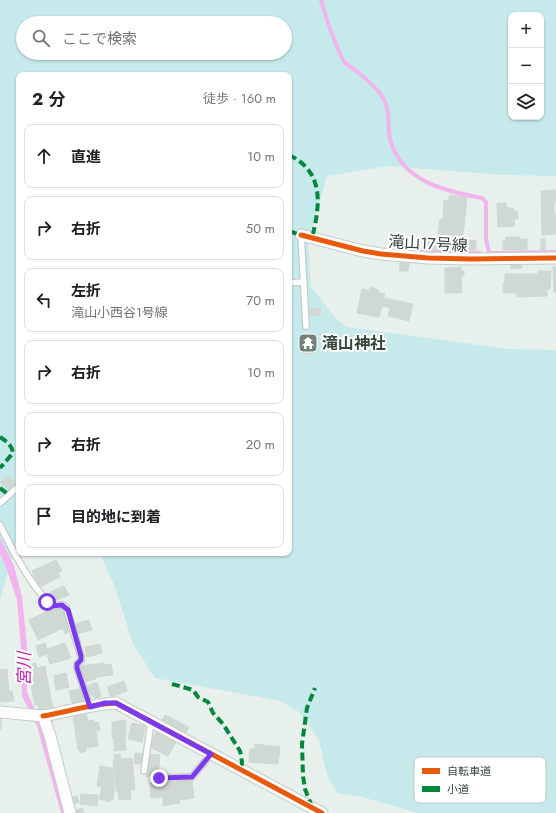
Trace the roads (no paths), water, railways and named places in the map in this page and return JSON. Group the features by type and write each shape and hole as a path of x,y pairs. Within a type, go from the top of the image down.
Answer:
{"street":[{"name":"滝山17号線","path":"301,236 381,254 464,258 556,258"},
{"path":"0,712 38,716 105,703 116,703 322,813"},
{"path":"38,716 50,736 70,813"}],"lane":[{"path":"301,236 306,326"},
{"path":"292,283 304,282"},
{"path":"0,503 16,489"},
{"path":"0,525 11,549 47,602 51,606 62,605 66,607 81,656 81,660 77,664 77,668 90,707"},
{"path":"144,771 151,722"},
{"path":"159,778 192,777 211,754"}],"water":[{"name":"宮川","path":"0,538 14,566 22,597 28,655 27,692 36,712 43,720 68,813 61,813 37,726 22,696 21,648 17,600 0,554"}],"waterway":[{"path":"321,0 335,42 345,63 370,83 380,94 385,103 388,113 390,139 396,153 404,165 426,182 453,192 482,198 486,202 486,239 489,253 556,252"},
{"path":"420,252 480,253"}],"place":[{"name":"滝山神社","path":"308,343"}]}
